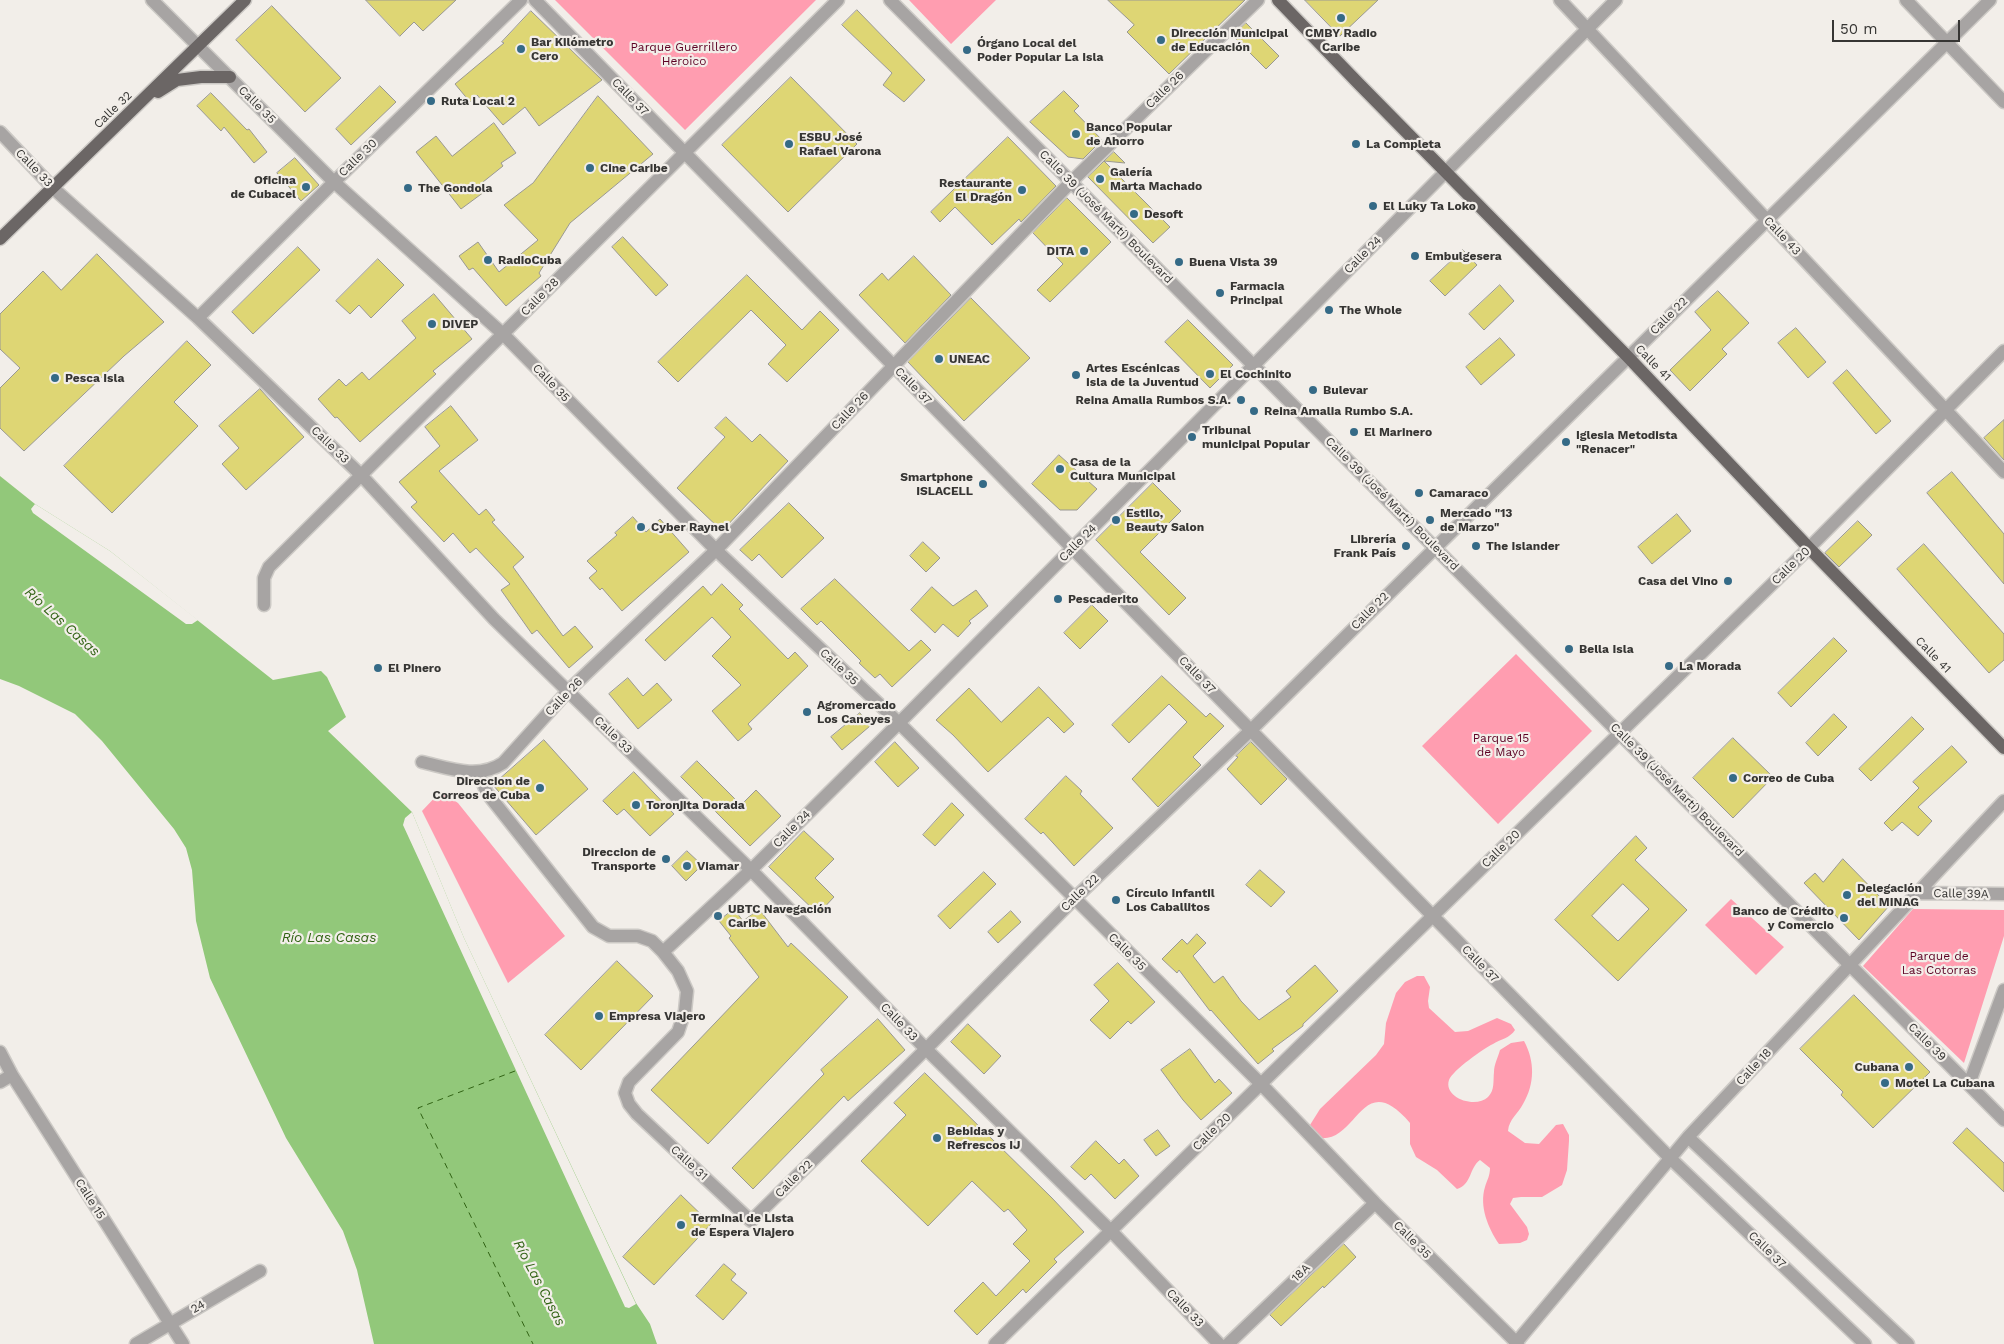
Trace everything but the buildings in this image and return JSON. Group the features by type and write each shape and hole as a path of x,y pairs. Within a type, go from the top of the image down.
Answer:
{"main road":[{"name":"Calle 32","path":"0,239 244,0"},
{"name":"Calle 41","path":"1278,0 1628,357 2004,748"},
{"path":"138,104 177,80 201,77 230,77"}],"street":[{"name":"Calle 35","path":"152,0 334,182 503,334 716,550 899,723 1261,1084 1375,1203 1516,1344"},
{"name":"Calle 30","path":"198,318 334,182 521,0"},
{"name":"Calle 37","path":"535,0 1670,1158 1864,1344"},
{"name":"Calle 28","path":"264,605 264,578 269,567 838,0"},
{"name":"Calle 39 (José Martí) Boulevard","path":"890,0 1851,965"},
{"name":"Calle 26","path":"422,762 463,771 478,772 494,769 503,763 568,691 716,550 1071,182 1258,0"},
{"name":"Calle 43","path":"1560,0 2004,472"},
{"name":"Calle 24","path":"663,952 751,870 899,723 1616,0"},
{"path":"1906,0 2004,102"},
{"name":"Calle 22","path":"751,1221 926,1049 1074,899 1250,730 1990,0"},
{"name":"Calle 33","path":"0,132 53,188 198,318 361,475 494,619 751,870 926,1049 1111,1231 1220,1344"},
{"name":"Calle 20","path":"995,1344 1619,732 1810,548 2004,351"},
{"path":"478,772 487,793 594,927 609,936 638,936 652,941 663,952"},
{"name":"Calle 18","path":"1516,1344 1688,1137 2004,801"},
{"name":"Calle 39A","path":"1919,893 2004,894"},
{"name":"Calle 31","path":"663,952 678,971 687,991 686,1011 678,1032 629,1082 625,1093 629,1104 637,1114 751,1221"},
{"name":"Calle 39","path":"1851,965 2004,1120"},
{"path":"1969,1084 2004,990"},
{"name":"Calle 15","path":"0,1052 12,1076 168,1324 183,1344"},
{"path":"0,1082 12,1076"},
{"path":"1688,1137 1908,1344"},
{"name":"18A","path":"1228,1344 1375,1203"},
{"name":"24","path":"136,1344 260,1271"}],"green space":[{"name":"Parque Guerrillero Heroico","path":"555,0 816,0 685,130"},
{"path":"909,0 996,0 951,44"},
{"name":"Parque 15 de Mayo","path":"1516,654 1592,731 1498,824 1422,746"},
{"path":"441,791 458,803 565,936 508,983 422,811"},
{"path":"1731,899 1784,947 1756,975 1705,925"},
{"name":"Parque de Las Cotorras","path":"1913,909 2004,910 2004,936 1964,1063 1863,966"},
{"path":"1417,976 1424,976 1430,987 1429,1008 1455,1032 1468,1031 1497,1018 1511,1024 1515,1030 1508,1037 1488,1047 1456,1071 1449,1080 1448,1086 1451,1092 1462,1100 1469,1102 1476,1102 1488,1097 1493,1088 1495,1067 1500,1050 1511,1043 1524,1041 1532,1064 1530,1089 1521,1108 1512,1120 1508,1131 1525,1143 1539,1144 1556,1125 1563,1124 1569,1135 1567,1170 1562,1185 1542,1197 1513,1198 1510,1204 1527,1227 1529,1234 1527,1240 1520,1243 1499,1244 1488,1224 1483,1194 1490,1168 1480,1160 1476,1163 1468,1180 1462,1187 1457,1189 1437,1170 1416,1157 1410,1144 1410,1123 1392,1107 1378,1102 1367,1106 1336,1135 1323,1138 1305,1133 1320,1109 1376,1055 1384,1044 1386,1023 1396,993 1405,982"}],"water":[{"name":"Río Las Casas","path":"0,476 35,504 110,551 273,680 321,671 327,677 346,717 328,731 412,812 464,938 636,1303 650,1324 657,1344 374,1344 357,1270 343,1231 286,1138 210,978 196,921 192,870 186,848 174,829 102,741 75,714 19,686 0,679"}],"pier":[{"path":"35,504 110,551 198,620 192,624 186,624 33,513 31,509"},
{"path":"412,812 464,938 636,1304 629,1308 625,1307 403,825 405,818"}],"ferry route":[{"path":"515,1071 418,1108 533,1344"}],"place":[{"name":"CMBY Radio Caribe","path":"1341,18"},
{"name":"Dirección Municipal de Educación","path":"1161,40"},
{"name":"Bar Kilómetro Cero","path":"521,49"},
{"name":"Órgano Local del Poder Popular La Isla","path":"967,50"},
{"name":"Ruta Local 2","path":"431,101"},
{"name":"Banco Popular de Ahorro","path":"1076,134"},
{"name":"ESBU José Rafael Varona","path":"789,144"},
{"name":"La Completa","path":"1356,144"},
{"name":"Cine Caribe","path":"590,168"},
{"name":"Galería Marta Machado","path":"1100,179"},
{"name":"Oficina de Cubacel","path":"306,187"},
{"name":"The Gondola","path":"408,188"},
{"name":"Restaurante El Dragón","path":"1022,190"},
{"name":"El Luky Ta Loko","path":"1373,206"},
{"name":"Desoft","path":"1134,214"},
{"name":"DITA","path":"1084,251"},
{"name":"Embulgesera","path":"1415,256"},
{"name":"RadioCuba","path":"488,260"},
{"name":"Buena Vista 39","path":"1179,262"},
{"name":"Farmacia Principal","path":"1220,293"},
{"name":"The Whole","path":"1329,310"},
{"name":"DIVEP","path":"432,324"},
{"name":"UNEAC","path":"939,359"},
{"name":"El Cochinito","path":"1210,374"},
{"name":"Artes Escénicas Isla de la Juventud","path":"1076,375"},
{"name":"Pesca Isla","path":"55,378"},
{"name":"Bulevar","path":"1313,390"},
{"name":"Reina Amalia Rumbos S.A.","path":"1241,400"},
{"name":"Reina Amalia Rumbo S.A.","path":"1254,411"},
{"name":"El Marinero","path":"1354,432"},
{"name":"Tribunal municipal Popular","path":"1192,437"},
{"name":"Iglesia Metodista \"Renacer\"","path":"1566,442"},
{"name":"Casa de la Cultura Municipal","path":"1060,469"},
{"name":"Smartphone ISLACELL","path":"983,484"},
{"name":"Camaraco","path":"1419,493"},
{"name":"Estilo, Beauty Salon","path":"1116,520"},
{"name":"Mercado \"13 de Marzo\"","path":"1430,520"},
{"name":"Cyber Raynel","path":"641,527"},
{"name":"Librería Frank País","path":"1406,546"},
{"name":"The Islander","path":"1476,546"},
{"name":"Casa del Vino","path":"1728,581"},
{"name":"Pescaderito","path":"1058,599"},
{"name":"Bella Isla","path":"1569,649"},
{"name":"La Morada","path":"1669,666"},
{"name":"El Pinero","path":"378,668"},
{"name":"Agromercado Los Caneyes","path":"807,712"},
{"name":"Correo de Cuba","path":"1733,778"},
{"name":"Direccion de Correos de Cuba","path":"540,788"},
{"name":"Toronjita Dorada","path":"636,805"},
{"name":"Direccion de Transporte","path":"666,859"},
{"name":"Viamar","path":"687,866"},
{"name":"Delegación del MINAG","path":"1847,895"},
{"name":"Círculo Infantil Los Caballitos","path":"1116,900"},
{"name":"UBTC Navegación Caribe","path":"718,916"},
{"name":"Banco de Crédito y Comercio","path":"1844,918"},
{"name":"Empresa Viajero","path":"599,1016"},
{"name":"Cubana","path":"1909,1067"},
{"name":"Motel La Cubana","path":"1885,1083"},
{"name":"Bebidas y Refrescos IJ","path":"937,1138"},
{"name":"Terminal de Lista de Espera Viajero","path":"681,1225"}]}
